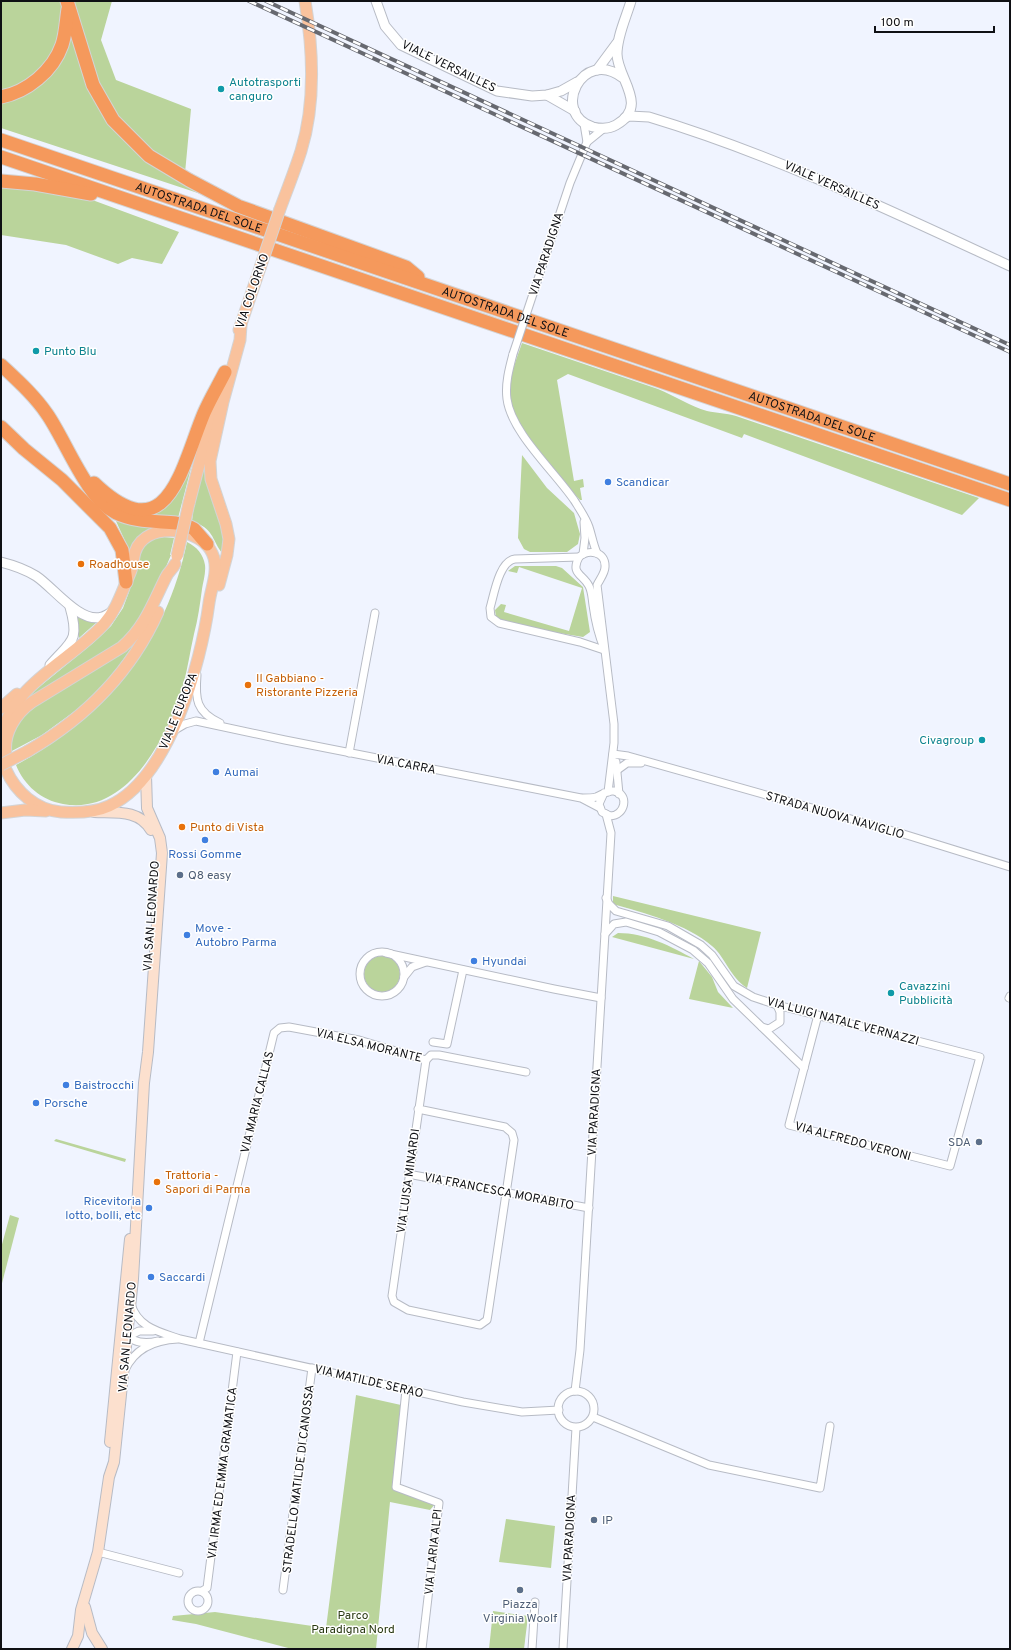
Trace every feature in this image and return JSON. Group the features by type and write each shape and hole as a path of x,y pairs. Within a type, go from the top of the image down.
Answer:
{"highway":[{"path":"1,97 34,84 50,66 62,46 68,4"},
{"path":"68,4 93,85 114,120 149,156 189,180 238,206 406,267 426,283"},
{"name":"AUTOSTRADA DEL SOLE","path":"1,140 426,283 1010,484"},
{"name":"AUTOSTRADA DEL SOLE","path":"1,157 1010,500"},
{"path":"1,181 35,184 89,194 107,193"},
{"path":"1,365 42,407 78,468 101,503 110,510 127,517 176,527"},
{"path":"78,468 103,492 122,506 142,510 157,507 171,493 178,481 204,412 225,372"},
{"path":"1,427 24,449 62,480 110,528 116,537 123,554 126,582"},
{"path":"190,530 194,529 207,544"}],"main road":[{"name":"VIA COLORNO","path":"176,560 210,420 301,150 308,117 311,69 305,1"},
{"path":"207,624 227,555 229,543 226,524 211,479 210,461 223,402 240,340 241,325"},
{"path":"1,708 36,682 97,631 114,610 131,571 136,550 143,540 156,533 176,527"},
{"name":"VIALE EUROPA","path":"3,759 13,784 36,804 52,812 86,812 109,806 119,800 146,775 157,759 171,732 186,698 200,654 207,624 215,568 213,557 207,544"},
{"path":"176,560 166,593 139,648 125,668 102,695 59,732 28,751 3,759 7,737 19,712 32,702 122,647 132,638 147,617 166,576 176,560"},
{"path":"1,741 9,715 26,690"},
{"name":"VIA SAN LEONARDO","path":"144,1075 148,1048 162,853 160,838 147,808 146,775"},
{"path":"1,813 25,810 52,812"},
{"name":"VIA SAN LEONARDO","path":"86,812 123,813 133,815 149,826 155,839 156,855 144,1020 144,1075 136,1193 126,1271 115,1384 108,1464 109,1479"},
{"name":"VIA SAN LEONARDO","path":"74,1646 78,1636 81,1610 98,1552 109,1479 114,1462 131,1300 138,1214 136,1193"},
{"path":"84,1602 92,1633 101,1647"},
{"path":"74,1646 79,1639 89,1637 101,1647"}],"street":[{"name":"VIALE VERSAILLES","path":"376,1 385,26 401,45 497,91 532,96 547,95 561,91 577,82"},
{"path":"624,118 630,108 632,97 617,63 619,41 631,1"},
{"path":"597,70 619,41"},
{"path":"587,142 584,124 578,115 572,97 577,82 586,74 597,70 611,71 623,78"},
{"path":"547,95 578,115 590,126 603,129"},
{"name":"VIALE VERSAILLES","path":"632,97 633,102 649,117"},
{"name":"VIALE VERSAILLES","path":"624,118 629,116 649,117 719,139 779,161 1010,266"},
{"name":"VIA PARADIGNA","path":"614,754 613,709 604,649 604,633 597,585 605,568 604,559 597,553 592,543 589,527 582,512 519,429 511,414 506,392 508,372 513,354 570,183 587,142 603,129 617,125 624,118"},
{"name":"VIA PARADIGNA","path":"582,512 585,538 581,555 576,566 579,576 589,585 592,592 599,635 604,649"},
{"path":"597,553 588,552 581,555 515,560 508,562 502,569 490,608 490,614 499,623 604,649"},
{"path":"1,562 21,568 36,576 59,594 70,607 82,614 95,618 102,617 114,610"},
{"path":"583,579 593,581 602,576"},
{"path":"36,682 71,644 76,628 70,607"},
{"path":"349,753 375,613"},
{"name":"VIA CARRA","path":"200,654 197,676 197,701 201,710 209,718 231,729"},
{"name":"VIA CARRA","path":"171,732 185,724 196,721 349,753 581,798 596,797 606,793"},
{"path":"614,754 619,794"},
{"path":"611,833 606,814 600,808 600,800 606,793 614,754"},
{"name":"STRADA NUOVA NAVIGLIO","path":"614,754 628,756 897,832 1010,867"},
{"name":"STRADA NUOVA NAVIGLIO","path":"616,771 622,765 631,762 660,765"},
{"path":"606,793 614,791 624,800 622,811 616,815 606,814"},
{"name":"VIA CARRA","path":"581,798 600,808"},
{"path":"611,833 616,815"},
{"name":"VIA PARADIGNA","path":"575,1391 580,1350 611,833"},
{"name":"VIA LUIGI NATALE VERNAZZI","path":"606,898 614,910 668,926 701,944 712,955 734,986 753,996 777,1005 980,1057 950,1166"},
{"path":"604,938 607,930 614,924 626,922 655,931 686,945 706,960 730,996 804,1068"},
{"path":"428,962 410,968 396,991 386,995 375,995 364,986 360,975 364,962 373,955 386,953 600,998"},
{"path":"386,953 396,958 400,963 403,972 403,979"},
{"path":"434,1042 447,1044 463,970"},
{"path":"762,1027 773,1028 780,1022 780,1012 777,1005"},
{"name":"VIA ALFREDO VERONI","path":"818,1015 789,1125 950,1166"},
{"name":"VIA ELSA MORANTE","path":"280,1028 289,1026 359,1040 426,1060 431,1055 439,1055 526,1072"},
{"name":"VIA MARIA CALLAS","path":"198,1343 274,1033 280,1028"},
{"name":"VIA LUISA MINARDI","path":"426,1060 408,1174 392,1296 394,1302 408,1310 474,1324 480,1325 487,1320 507,1191"},
{"path":"418,1109 505,1127 512,1133 514,1140 507,1191"},
{"name":"VIA FRANCESCA MORABITO","path":"408,1174 507,1191 589,1208"},
{"path":"115,1384 120,1366 123,1341 128,1336 124,1330 127,1294 126,1271"},
{"name":"VIA MATILDE SERAO","path":"131,1300 133,1308 140,1320 149,1328 180,1339 463,1402 522,1412 558,1410"},
{"name":"VIA MATILDE SERAO","path":"128,1336 141,1331 159,1332"},
{"name":"VIA MATILDE SERAO","path":"128,1336 138,1342 180,1339"},
{"name":"VIA MATILDE SERAO","path":"124,1375 128,1364 136,1354 158,1341"},
{"name":"VIA IRMA ED EMMA GRAMATICA","path":"202,1591 206,1590 208,1583 237,1352"},
{"name":"STRADELLO MATILDE DI CANOSSA","path":"283,1590 312,1368"},
{"name":"VIA ILARIA ALPI","path":"406,1390 396,1487 439,1503 422,1649"},
{"path":"575,1391 587,1394 592,1401 594,1409 593,1417 588,1424 576,1428 567,1425 562,1420 558,1410 561,1400 568,1393 575,1391"},
{"path":"593,1417 709,1465 820,1488 830,1426"},
{"name":"VIA PARADIGNA","path":"563,1649 576,1428"},
{"path":"98,1552 179,1572"},
{"path":"532,1649 535,1602"}],"green space":[{"path":"1,1 61,1 62,25 53,56 25,84 1,90"},
{"path":"72,1 112,1 101,40 116,80 191,109 185,173 150,152 120,123 97,84"},
{"path":"71,32 119,135 216,199 1,128 1,101 23,96 46,80 63,56"},
{"path":"1,186 18,187 87,198 179,232 162,264 132,258 118,264 66,245 1,235"},
{"path":"522,343 658,389 701,409 736,416 979,498 962,515 744,434 742,438 568,374 557,380 574,481 583,479 584,487 580,488 582,500 580,500 527,437 513,409 510,389 513,369"},
{"path":"196,449 178,518 142,514 148,513"},
{"path":"206,454 224,542 222,553 211,534 204,527 192,521 194,504"},
{"path":"522,455 547,488 574,513 580,534 578,544 567,552 530,552 524,549 518,538"},
{"path":"116,521 153,527 154,528 130,552"},
{"path":"164,537 174,538 171,555 148,609 123,641 24,703 27,697 93,643 111,626 123,608 141,548 150,539"},
{"path":"187,542 194,546 201,554 205,565 205,574 198,617 183,685 167,727 156,748 142,768 126,785 107,798 86,804 63,804 48,799 29,785 19,772 16,765 48,746 78,724 104,700 127,673 147,644 164,613 177,579"},
{"path":"515,566 556,566 562,568 583,587 590,632 583,637 505,624 496,617 495,610 501,604 506,605 504,612 569,631 582,588 519,567 517,573 508,571"},
{"path":"76,617 97,622 79,638"},
{"path":"132,644 133,646 115,671 86,703 42,735 10,752 9,741 23,713"},
{"path":"613,896 761,932 747,988 736,978 717,951 702,938 665,920 613,904"},
{"path":"618,933 638,935 658,941 694,959 612,937"},
{"path":"382,956 395,961 400,974 395,987 382,992 369,987 364,974 369,961"},
{"path":"699,961 712,977 718,992 733,1008 689,999"},
{"path":"56,1139 126,1159 125,1162 54,1141"},
{"path":"10,1215 19,1218 1,1287 1,1248"},
{"name":"Parco Paradigna Nord","path":"356,1395 401,1405 392,1489 435,1504 430,1510 390,1502 376,1649 292,1649 196,1624 172,1620 173,1616 215,1612 326,1628"},
{"path":"506,1519 555,1526 551,1568 499,1562"},
{"path":"493,1611 528,1616 524,1649 489,1649"}],"railway":[{"path":"249,1 1010,352"},
{"path":"266,1 1010,345"}],"place":[{"name":"Autotrasporti canguro","path":"221,89"},
{"name":"Punto Blu","path":"36,351"},
{"name":"Scandicar","path":"608,482"},
{"name":"Roadhouse","path":"81,564"},
{"name":"Il Gabbiano - Ristorante Pizzeria","path":"248,685"},
{"name":"Civagroup","path":"982,740"},
{"name":"Aumai","path":"216,772"},
{"name":"Punto di Vista","path":"182,827"},
{"name":"Rossi Gomme","path":"205,840"},
{"name":"Q8 easy","path":"180,875"},
{"name":"Move - Autobro Parma","path":"187,935"},
{"name":"Hyundai","path":"474,961"},
{"name":"Cavazzini Pubblicità","path":"891,993"},
{"name":"Baistrocchi","path":"66,1085"},
{"name":"Porsche","path":"36,1103"},
{"name":"SDA","path":"979,1142"},
{"name":"Trattoria - Sapori di Parma","path":"157,1182"},
{"name":"Ricevitoria lotto, bolli, etc","path":"149,1208"},
{"name":"Saccardi","path":"151,1277"},
{"name":"IP","path":"594,1520"},
{"name":"Piazza Virginia Woolf","path":"520,1590"}]}
